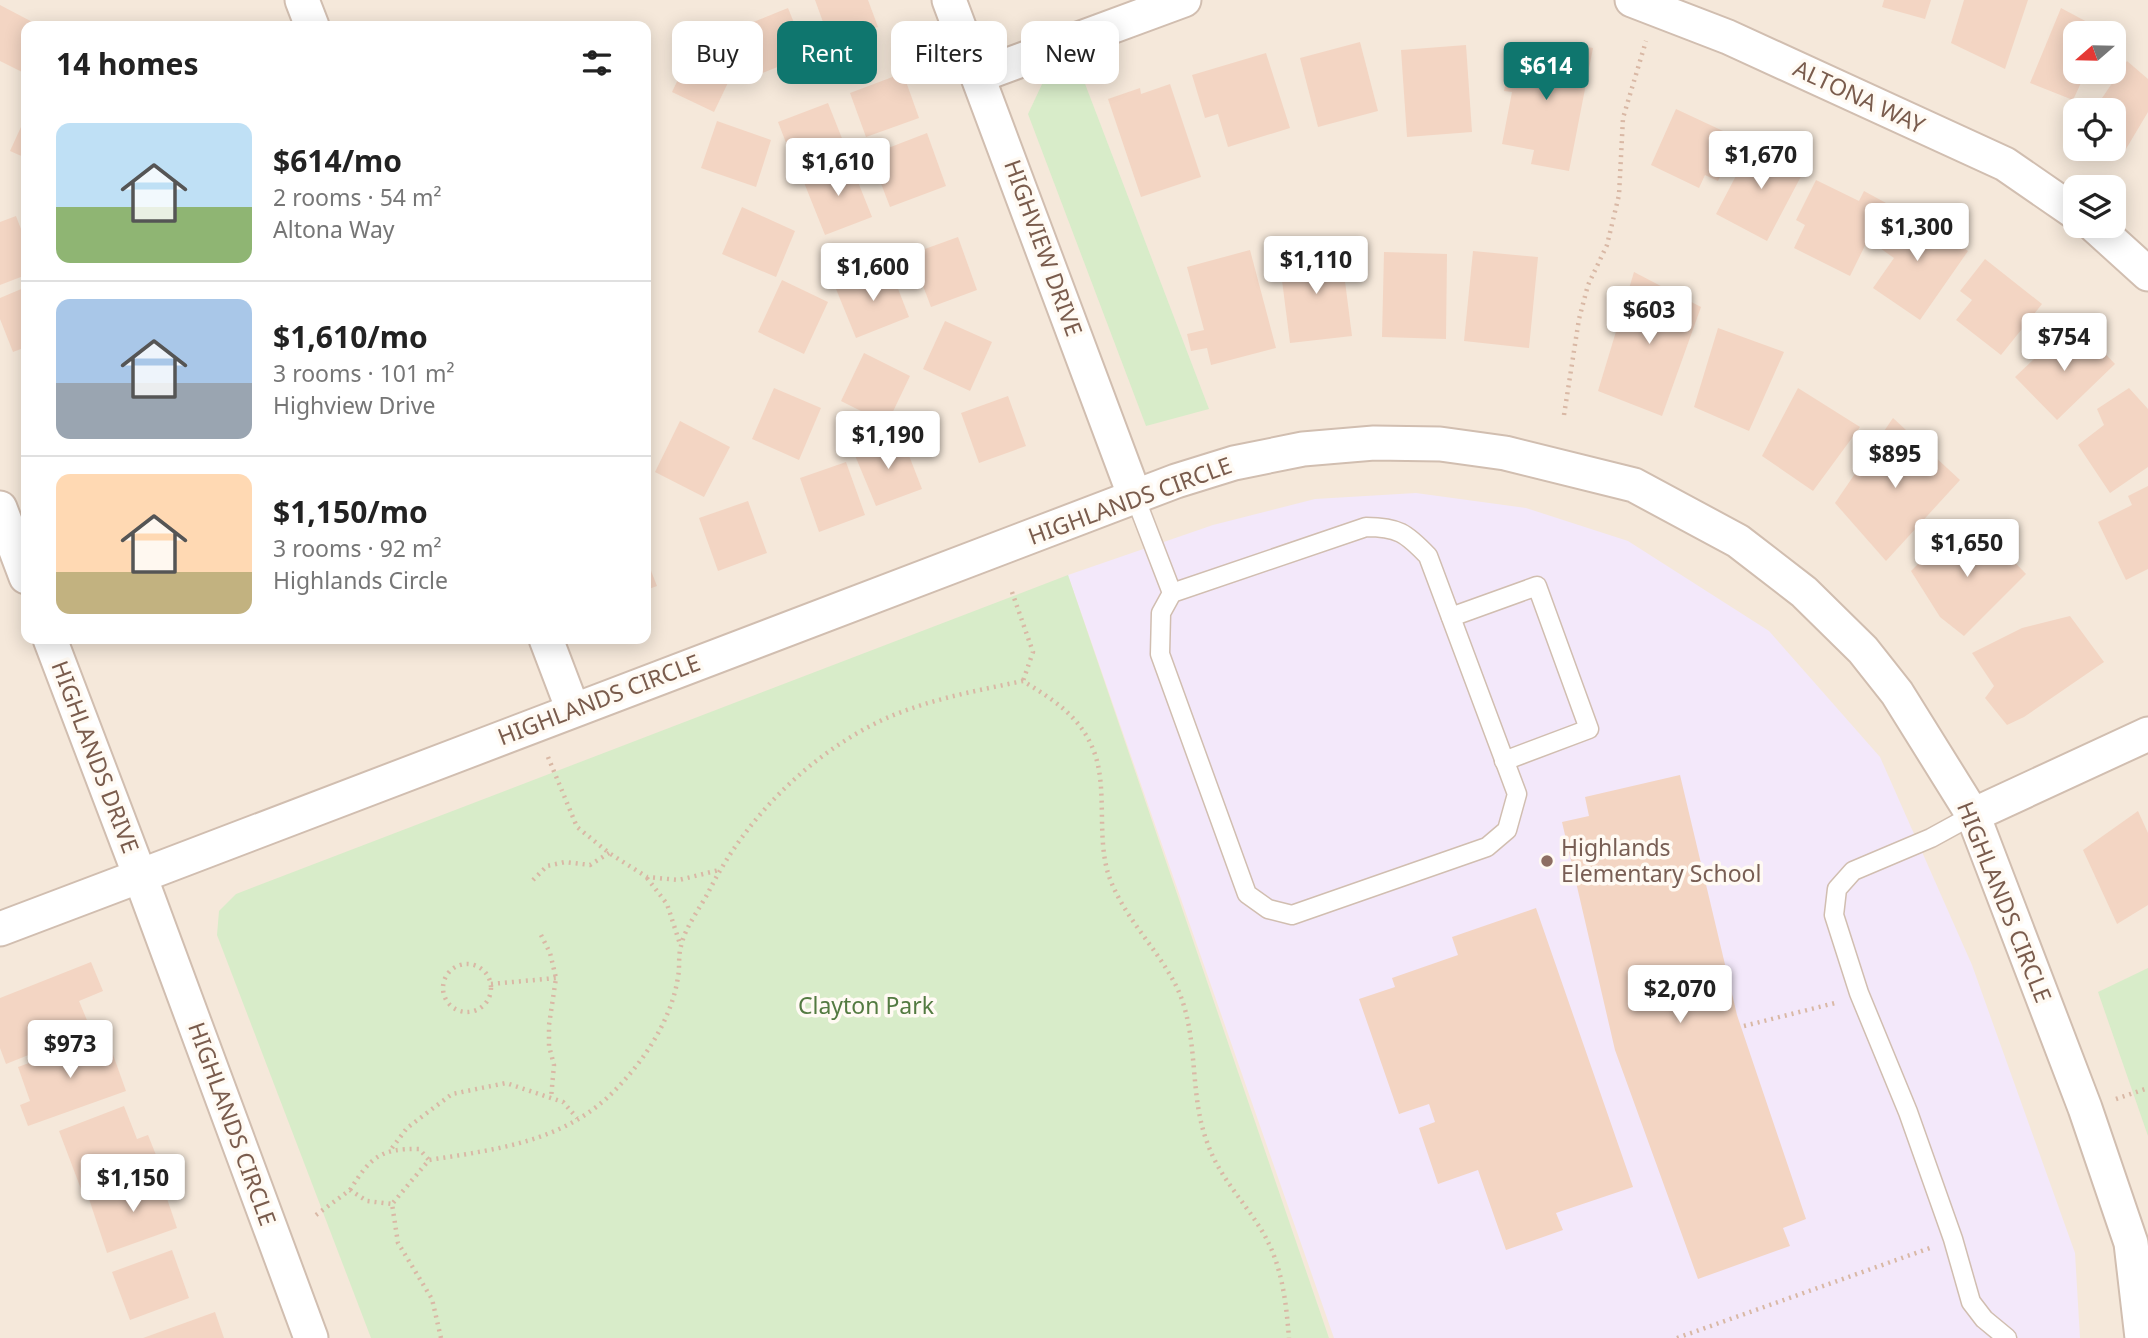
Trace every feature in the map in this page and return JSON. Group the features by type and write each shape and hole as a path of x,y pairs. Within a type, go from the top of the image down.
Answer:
{"street":[{"path":"302,0 310,21"},
{"name":"HIGHVIEW DRIVE","path":"948,0 956,21"},
{"path":"1007,65 1184,0"},
{"name":"ALTONA WAY","path":"1632,0 1728,37 2004,164 2063,204"},
{"name":"HIGHVIEW DRIVE","path":"981,84 1135,497"},
{"path":"2108,238 2148,274"},
{"name":"HIGHLANDS CIRCLE","path":"311,1338 140,876 1135,497 1234,463 1303,449 1374,443 1440,444 1505,453 1634,485 1738,541 1804,592 1863,650 1898,693 1973,815 2085,1108 2130,1243 2142,1338"},
{"path":"0,508 21,564"},
{"name":"HIGHLANDS DRIVE","path":"52,644 140,876"},
{"path":"547,644 573,710"},
{"path":"1973,815 2148,734"},
{"path":"0,929 140,876"}],"lane":[{"path":"1135,497 1172,593"},
{"path":"1366,527 1392,527 1413,540 1428,556 1451,617 1517,794 1507,830 1487,847 1292,915 1268,909 1247,894 1160,654 1161,613 1172,593 1366,527"},
{"path":"1451,617 1537,586 1589,729 1504,761"},
{"path":"1973,815 1931,838 1853,871 1837,889 1834,915 1859,993 1908,1112 1953,1239 1972,1303 1984,1319 2007,1338"}],"path":[{"path":"1564,415 1579,319 1588,285 1607,245 1619,195 1623,118 1647,37"},
{"path":"1012,592 1033,652 1023,681"},
{"path":"441,1338 432,1299 398,1243 392,1204 429,1160 525,1144 577,1118 606,1099 637,1064 664,1025 678,979 681,945 719,870 753,823 793,780 835,747 893,717 954,695 1023,681 1064,705 1094,750 1102,840 1110,879 1128,913 1166,968 1179,993 1191,1028 1197,1104 1206,1141 1223,1178 1262,1231 1278,1264 1286,1302 1289,1338"},
{"path":"548,757 577,827 609,853 647,877 667,904 681,945"},
{"path":"533,880 547,866 565,862 590,865 609,853"},
{"path":"647,877 679,880 719,870"},
{"path":"541,935 550,953 556,978 549,1025 549,1046 554,1065 551,1098"},
{"path":"463,964 478,966 491,984 488,1001 474,1012 458,1011 445,1000 442,992 444,976 463,964"},
{"path":"491,984 556,978"},
{"path":"1744,1026 1828,1006 1859,993"},
{"path":"316,1214 350,1190 366,1164 392,1148 407,1128 452,1094 506,1083 563,1102 577,1118"},
{"path":"2114,1099 2148,1087"},
{"path":"392,1148 419,1149 429,1160"},
{"path":"350,1190 368,1201 392,1204"},
{"path":"1677,1338 1953,1239"}],"shaded area":[{"path":"0,0 2148,0 2148,1338 0,1338"},
{"name":"Highlands Elementary School","path":"1416,493 1526,508 1628,541 1769,631 1880,757 1972,965 2075,1253 2080,1338 1334,1338 1068,575 1213,525 1315,499"}],"green space":[{"path":"1042,84 1085,84 1209,409 1146,426 1028,114"},
{"name":"Clayton Park","path":"1068,575 1329,1338 371,1338 217,935 219,911 236,894"},
{"path":"2148,968 2148,1136 2098,992"}],"building":[{"path":"815,0 868,0 876,21 823,21"},
{"path":"1884,0 1931,0 1925,19 1882,7"},
{"path":"1964,0 2028,0 2005,69 1951,43"},
{"path":"0,5 30,21 21,21 21,72 0,61"},
{"path":"788,8 793,21 777,21 777,67 763,73 763,21 756,21"},
{"path":"2061,8 2085,21 2063,21 2063,84 2080,84 2074,98 2030,83"},
{"path":"1360,42 1378,111 1318,127 1300,58"},
{"path":"1560,42 1593,48 1569,171 1531,164 1534,150 1502,144 1512,92 1504,91 1513,45 1558,53"},
{"path":"1466,45 1472,132 1407,137 1401,50"},
{"path":"1266,53 1290,128 1228,147 1218,114 1205,118 1192,75"},
{"path":"2126,62 2148,79 2148,112 2126,149 2126,98 2102,98 2112,84 2126,84"},
{"path":"891,78 891,84 907,84 919,118 866,137 850,93"},
{"path":"676,84 727,84 714,112 672,92"},
{"path":"1170,84 1201,177 1141,197 1108,99 1140,88 1141,94"},
{"path":"828,103 845,146 795,166 778,122"},
{"path":"1676,109 1738,138 1718,181 1705,175 1699,188 1651,165"},
{"path":"717,121 771,140 756,187 701,168"},
{"path":"21,127 21,156 10,151"},
{"path":"927,133 946,186 890,207 870,155"},
{"path":"1752,145 1776,158 1780,150 1807,165 1767,241 1716,214"},
{"path":"850,162 872,217 825,235 803,180"},
{"path":"1816,180 1859,201 1864,191 1886,203 1850,276 1794,248 1805,225 1796,220"},
{"path":"1904,206 1968,251 1920,320 1873,288 1894,258 1877,246"},
{"path":"742,207 795,231 776,277 722,254"},
{"path":"16,216 21,229 21,277 0,285 0,222"},
{"path":"958,237 977,290 931,307 911,254"},
{"path":"1250,250 1276,348 1211,365 1207,348 1191,351 1187,334 1204,330 1187,267"},
{"path":"1341,250 1352,336 1290,343 1279,257"},
{"path":"1473,251 1538,257 1529,348 1464,341"},
{"path":"1384,252 1447,254 1446,339 1382,337"},
{"path":"1985,259 2042,304 2001,355 1956,320 1972,300 1960,291"},
{"path":"890,268 909,317 856,338 836,289"},
{"path":"1634,272 1701,307 1662,416 1598,391"},
{"path":"782,280 828,302 804,354 758,332"},
{"path":"21,289 21,349 13,352 0,319 0,298"},
{"path":"945,321 992,342 970,391 923,369"},
{"path":"1718,328 1784,352 1749,431 1694,407"},
{"path":"2067,328 2088,350 2095,343 2115,364 2057,420 2015,377"},
{"path":"864,353 910,376 887,424 841,401"},
{"path":"774,388 821,408 799,460 752,439"},
{"path":"1798,388 1860,427 1813,491 1762,456"},
{"path":"2129,388 2148,409 2148,467 2110,493 2078,445 2104,425 2097,409"},
{"path":"1008,396 1026,446 979,463 961,413"},
{"path":"1893,418 1960,480 1886,561 1835,503"},
{"path":"680,421 730,447 704,497 655,472"},
{"path":"901,435 922,489 876,506 854,453"},
{"path":"846,462 865,515 819,532 800,478"},
{"path":"2148,486 2148,569 2126,580 2098,522 2132,505 2128,496"},
{"path":"748,501 767,553 718,571 699,518"},
{"path":"1981,527 2026,574 1964,636 1940,617 1911,571 1926,556"},
{"path":"651,571 657,586 651,588"},
{"path":"2070,616 2104,662 2024,717 2007,725 1985,698 1994,686 1972,653 2022,628"},
{"path":"1680,775 1737,1015 1806,1219 1783,1228 1790,1246 1698,1279 1615,1050 1562,822 1589,816 1585,797"},
{"path":"2138,811 2148,833 2148,905 2117,924 2083,850"},
{"path":"1536,908 1633,1187 1556,1213 1563,1230 1506,1250 1478,1170 1438,1184 1419,1128 1435,1122 1429,1104 1399,1114 1359,999 1395,987 1392,978 1458,955 1452,937"},
{"path":"91,962 103,991 79,1001 91,1030 6,1064 0,1048 0,998"},
{"path":"106,1035 126,1091 28,1126 20,1105 30,1101 18,1067"},
{"path":"124,1106 137,1139 148,1135 158,1160 81,1189 59,1131"},
{"path":"159,1175 177,1228 107,1253 89,1199"},
{"path":"172,1250 189,1298 130,1320 112,1272"},
{"path":"215,1312 224,1338 143,1338"}],"place":[{"name":"Highlands Elementary School","path":"1547,861"}]}
